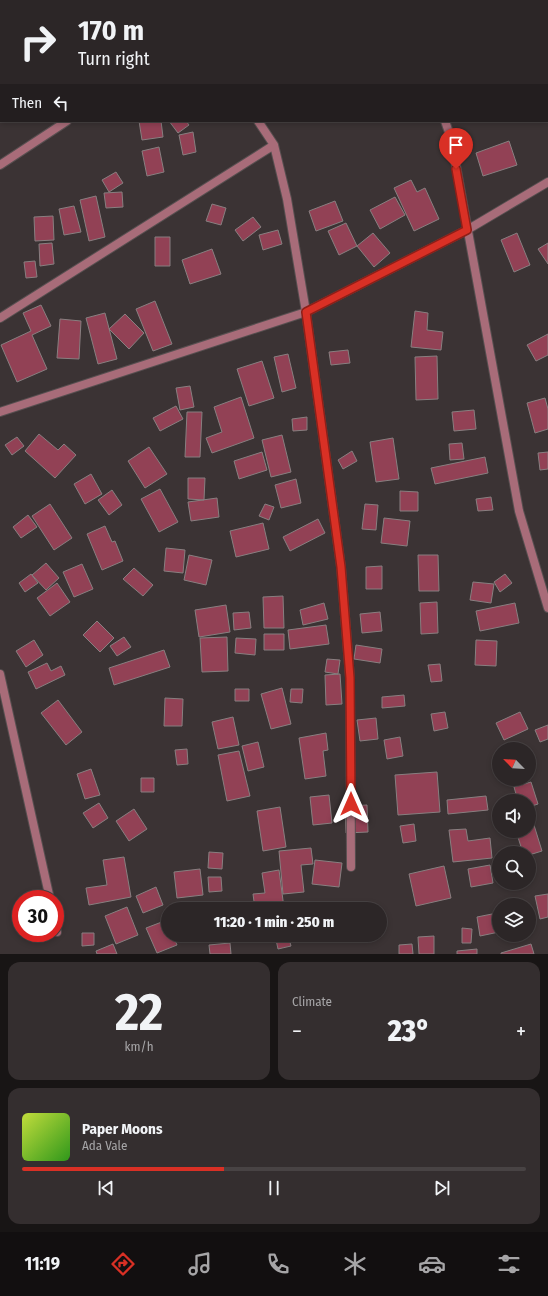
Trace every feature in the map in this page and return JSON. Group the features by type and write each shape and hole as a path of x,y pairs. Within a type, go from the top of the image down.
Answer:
{"street":[{"path":"0,165 65,122"},
{"path":"259,122 274,145 287,199 306,312 341,567 349,662 351,866"},
{"path":"445,122 451,138 519,511 548,608"},
{"path":"0,318 274,145"},
{"path":"0,412 306,312 467,230 548,182"},
{"path":"0,674 48,890"}],"building":[{"path":"139,122 161,122 163,137 142,140"},
{"path":"170,122 187,122 189,125 178,133"},
{"path":"193,132 196,152 183,155 179,135"},
{"path":"509,141 517,165 483,176 476,153"},
{"path":"159,147 164,172 147,176 142,151"},
{"path":"116,172 123,183 109,192 102,180"},
{"path":"411,180 417,192 425,188 439,219 414,231 394,188"},
{"path":"122,192 123,207 106,208 104,193"},
{"path":"96,196 105,237 89,241 80,200"},
{"path":"395,197 405,215 380,229 370,210"},
{"path":"335,201 343,221 316,231 309,211"},
{"path":"212,204 226,208 221,225 206,221"},
{"path":"74,206 81,232 64,235 59,209"},
{"path":"53,216 54,240 35,241 34,217"},
{"path":"253,217 261,227 243,241 235,230"},
{"path":"346,223 357,246 339,255 328,231"},
{"path":"278,230 282,244 263,250 259,235"},
{"path":"373,233 390,253 374,267 357,246"},
{"path":"517,233 530,265 514,272 501,240"},
{"path":"155,237 170,237 170,266 155,266"},
{"path":"52,243 54,264 40,266 39,244"},
{"path":"548,243 548,264 538,249"},
{"path":"212,249 221,274 190,284 182,260"},
{"path":"35,261 37,277 26,278 24,262"},
{"path":"155,301 172,344 153,351 136,309"},
{"path":"41,305 51,326 32,335 47,369 17,382 1,345 31,331 23,313"},
{"path":"415,311 428,313 427,330 443,332 441,350 411,347"},
{"path":"105,313 117,359 98,364 86,318"},
{"path":"125,314 144,333 129,349 109,329"},
{"path":"60,319 81,321 79,359 57,358"},
{"path":"548,334 548,355 536,361 527,345"},
{"path":"348,350 350,363 331,365 329,352"},
{"path":"288,354 296,388 282,392 274,357"},
{"path":"437,356 438,399 416,400 415,357"},
{"path":"262,361 274,398 249,406 237,369"},
{"path":"190,386 194,407 180,410 176,388"},
{"path":"241,397 254,438 212,453 206,438 222,432 214,407"},
{"path":"545,398 548,409 548,429 535,433 527,403"},
{"path":"176,406 183,419 160,431 153,418"},
{"path":"474,410 476,429 454,431 452,412"},
{"path":"187,412 202,412 200,457 185,457"},
{"path":"307,417 307,430 293,431 292,419"},
{"path":"39,434 58,450 64,444 76,455 55,478 25,451"},
{"path":"282,435 291,472 271,477 262,440"},
{"path":"17,437 24,446 12,455 5,445"},
{"path":"393,438 399,479 376,482 370,442"},
{"path":"462,443 464,459 450,460 449,444"},
{"path":"149,447 167,474 145,488 128,461"},
{"path":"352,451 357,461 343,469 338,460"},
{"path":"262,452 267,470 239,479 234,461"},
{"path":"548,452 548,469 540,470 538,453"},
{"path":"485,457 488,473 435,484 431,468"},
{"path":"91,474 102,494 85,504 74,484"},
{"path":"188,478 205,478 204,500 188,499"},
{"path":"296,479 301,503 281,508 275,485"},
{"path":"160,489 178,522 159,532 141,499"},
{"path":"112,490 122,505 109,515 98,500"},
{"path":"400,491 418,492 418,511 400,511"},
{"path":"491,497 493,510 478,511 476,499"},
{"path":"217,498 219,517 191,521 188,502"},
{"path":"50,504 72,538 54,550 32,516"},
{"path":"265,504 274,507 269,520 259,516"},
{"path":"365,504 378,505 376,530 362,529"},
{"path":"28,515 37,527 21,538 13,527"},
{"path":"384,518 410,521 407,546 381,543"},
{"path":"318,519 325,533 290,551 283,537"},
{"path":"263,523 269,549 236,557 230,531"},
{"path":"105,526 112,542 115,541 123,561 102,570 87,534"},
{"path":"166,548 185,550 183,573 164,571"},
{"path":"189,555 212,560 206,585 184,580"},
{"path":"418,555 438,555 439,591 419,591"},
{"path":"46,563 59,578 46,590 32,575"},
{"path":"82,564 93,589 74,597 63,572"},
{"path":"382,566 382,589 366,589 366,567"},
{"path":"134,568 153,585 143,596 123,579"},
{"path":"31,574 38,583 25,592 19,583"},
{"path":"505,574 512,583 500,592 494,582"},
{"path":"473,582 494,584 491,603 470,600"},
{"path":"57,583 70,602 50,616 37,598"},
{"path":"283,596 284,628 264,628 263,597"},
{"path":"437,602 438,633 421,634 420,603"},
{"path":"324,603 328,619 303,625 300,610"},
{"path":"515,603 519,623 480,631 476,611"},
{"path":"226,605 230,632 199,637 195,610"},
{"path":"249,612 251,628 234,630 233,613"},
{"path":"380,612 382,631 362,633 360,614"},
{"path":"97,621 114,638 100,652 83,635"},
{"path":"326,625 329,644 290,649 288,630"},
{"path":"264,634 284,634 284,650 264,650"},
{"path":"124,637 131,647 117,656 110,646"},
{"path":"227,637 228,671 202,672 200,638"},
{"path":"236,638 256,639 255,655 235,653"},
{"path":"34,640 43,655 26,667 16,651"},
{"path":"476,640 497,641 496,666 475,665"},
{"path":"356,645 382,649 380,663 354,659"},
{"path":"164,650 170,667 114,685 109,668"},
{"path":"327,659 340,660 338,674 325,672"},
{"path":"47,663 51,671 61,666 65,675 36,689 28,672"},
{"path":"440,664 442,681 431,682 428,665"},
{"path":"340,674 342,704 326,705 325,675"},
{"path":"282,688 291,724 271,729 261,694"},
{"path":"235,689 249,689 249,701 235,701"},
{"path":"291,689 303,689 302,703 290,702"},
{"path":"404,695 405,706 382,708 382,697"},
{"path":"165,698 183,699 182,726 164,726"},
{"path":"58,700 82,732 66,745 41,713"},
{"path":"445,712 448,728 434,731 431,714"},
{"path":"520,712 528,729 504,740 496,723"},
{"path":"233,717 239,745 218,749 212,722"},
{"path":"376,718 378,739 360,741 357,720"},
{"path":"548,725 548,739 540,742 535,730"},
{"path":"326,733 328,750 323,751 326,776 305,779 299,738"},
{"path":"400,737 403,756 387,759 384,740"},
{"path":"258,742 264,767 248,771 242,746"},
{"path":"187,749 188,764 177,765 175,750"},
{"path":"239,751 250,796 227,801 218,755"},
{"path":"91,769 100,795 85,799 77,774"},
{"path":"437,772 440,812 398,815 395,775"},
{"path":"141,778 154,778 154,792 141,792"},
{"path":"532,786 535,794 516,794 514,787"},
{"path":"329,795 332,823 313,825 310,797"},
{"path":"486,796 488,810 448,814 447,800"},
{"path":"99,803 108,818 93,828 83,813"},
{"path":"367,805 368,832 346,833 345,806"},
{"path":"280,807 286,847 263,851 257,811"},
{"path":"134,809 147,829 129,841 116,821"},
{"path":"414,824 416,841 403,843 400,826"},
{"path":"466,829 468,841 490,838 492,858 453,862 449,830"},
{"path":"536,832 542,851 536,853 536,846 521,846 518,838 536,838"},
{"path":"311,848 313,864 301,865 304,892 283,894 279,851"},
{"path":"209,852 223,853 222,869 208,868"},
{"path":"124,857 131,897 89,905 86,888 107,885 103,860"},
{"path":"315,860 342,863 339,887 312,884"},
{"path":"490,865 492,883 471,887 468,869"},
{"path":"444,866 451,898 416,906 409,874"},
{"path":"200,869 203,895 177,898 174,872"},
{"path":"279,870 283,902 254,902 253,894 265,893 262,873"},
{"path":"208,877 221,877 222,891 209,892"},
{"path":"156,887 162,902 161,906 143,913 136,896"},
{"path":"548,894 548,917 540,919 535,896"},
{"path":"127,907 138,935 116,944 105,916"},
{"path":"492,914 492,933 480,936 477,917"},
{"path":"161,922 161,942 176,942 177,945 157,953 146,928"},
{"path":"462,928 472,929 471,943 462,943"},
{"path":"82,933 94,933 94,945 82,946"},
{"path":"434,936 434,954 419,954 418,937"},
{"path":"276,942 290,942 291,946 278,949"},
{"path":"230,943 231,954 210,954 209,945"},
{"path":"113,944 117,954 97,954 96,951"},
{"path":"412,944 413,954 399,954 399,945"},
{"path":"531,944 534,954 501,954 501,953"},
{"path":"477,949 477,954 457,954 457,951"}],"route":[{"path":"351,804 350,678 341,567 306,312 467,230 456,169"}]}
